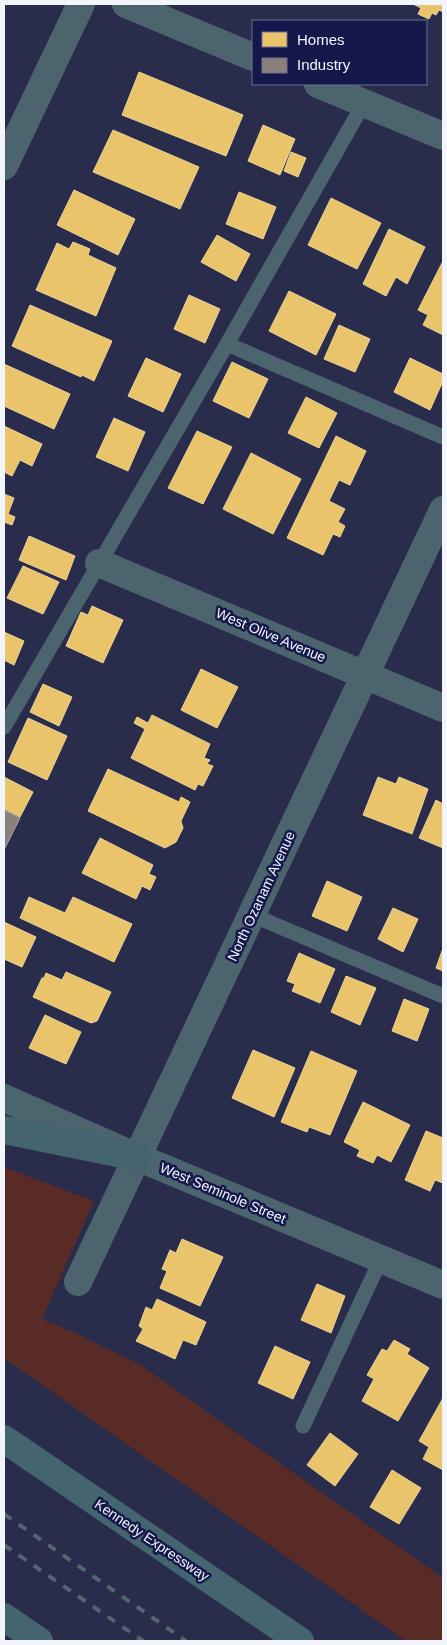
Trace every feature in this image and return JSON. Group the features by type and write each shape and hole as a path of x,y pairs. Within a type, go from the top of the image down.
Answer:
{"highway":[{"path":"4,1130 137,1157"},
{"name":"Kennedy Expressway","path":"4,1438 300,1641"},
{"path":"4,1617 39,1641"}],"street":[{"path":"4,166 81,4"},
{"path":"126,4 252,57"},
{"path":"320,85 443,136"},
{"name":"North Ozanam Avenue","path":"78,1282 443,510"},
{"name":"West Olive Avenue","path":"99,562 443,708"},
{"name":"West Seminole Street","path":"4,1098 137,1157 443,1285"}],"lane":[{"path":"4,727 227,344 364,103"},
{"path":"227,344 443,437"},
{"path":"252,915 443,996"},
{"path":"303,1426 381,1259"}],"shaded area":[{"path":"4,1167 94,1201 42,1319 142,1366 443,1578 443,1592 441,1595 443,1596 443,1641 406,1641 4,1358"}],"building: Homes":[{"path":"413,4 443,4 443,12 439,10 436,15 432,13 429,19 418,14 421,8"},
{"path":"139,72 243,115 226,156 122,115"},
{"path":"263,125 295,139 280,175 248,161"},
{"path":"113,130 199,167 180,209 93,172"},
{"path":"291,152 306,158 298,177 284,171"},
{"path":"74,190 135,219 118,255 57,225"},
{"path":"239,192 276,207 263,239 226,224"},
{"path":"331,198 381,223 357,269 308,245"},
{"path":"389,229 425,247 407,284 396,277 386,296 363,284"},
{"path":"217,235 250,254 236,281 201,262"},
{"path":"73,242 90,249 88,255 116,268 96,316 36,290 57,243 69,249"},
{"path":"443,261 443,335 423,325 428,315 418,310"},
{"path":"289,291 336,314 316,355 269,331"},
{"path":"189,295 220,309 205,343 174,329"},
{"path":"30,305 112,341 94,381 12,346"},
{"path":"339,325 370,339 355,372 324,359"},
{"path":"146,358 181,374 163,412 128,396"},
{"path":"410,358 443,374 443,381 430,410 394,392"},
{"path":"232,362 268,379 249,418 213,401"},
{"path":"4,364 70,394 54,429 4,406"},
{"path":"306,397 337,413 319,448 288,433"},
{"path":"114,418 145,432 128,471 96,457"},
{"path":"4,426 42,444 32,466 20,460 12,476 4,472"},
{"path":"197,431 232,447 203,504 168,488"},
{"path":"336,436 366,451 350,485 339,480 329,501 345,509 338,522 345,526 340,537 333,534 323,555 287,538"},
{"path":"251,453 301,479 273,534 223,509"},
{"path":"4,494 14,498 8,514 15,517 12,525 4,522"},
{"path":"29,536 75,556 66,580 19,560"},
{"path":"23,566 59,582 43,614 7,598"},
{"path":"92,606 123,620 103,663 66,646 81,612 88,615"},
{"path":"4,632 24,641 14,665 4,660"},
{"path":"201,669 238,687 217,728 181,710"},
{"path":"43,684 72,697 59,726 30,712"},
{"path":"152,715 210,744 204,758 210,760 207,764 213,766 203,786 198,784 195,790 131,758 145,729 134,723 137,717 148,723"},
{"path":"28,718 67,736 47,780 8,762"},
{"path":"108,769 179,802 181,797 190,802 181,821 183,828 176,842 165,848 88,811"},
{"path":"4,777 33,792 20,817 4,809"},
{"path":"378,777 396,784 399,777 428,789 412,834 363,815"},
{"path":"436,800 443,804 443,848 419,838"},
{"path":"100,838 153,865 149,874 156,877 150,890 142,886 136,899 82,873"},
{"path":"327,881 362,897 347,931 312,916"},
{"path":"29,897 65,913 73,897 132,924 114,962 20,918"},
{"path":"393,908 418,919 403,952 378,939"},
{"path":"4,922 36,937 22,967 4,959"},
{"path":"443,948 443,971 436,968"},
{"path":"299,953 335,969 320,1003 292,991 295,984 287,981"},
{"path":"66,972 111,992 97,1021 91,1023 33,997 46,973 62,980"},
{"path":"346,976 376,988 360,1025 331,1012"},
{"path":"404,999 429,1009 417,1041 392,1031"},
{"path":"45,1015 81,1032 66,1064 29,1048"},
{"path":"253,1050 295,1068 274,1117 232,1098"},
{"path":"311,1051 357,1071 330,1135 309,1127 307,1132 281,1122"},
{"path":"363,1102 410,1125 391,1162 377,1155 373,1163 357,1156 360,1150 344,1142"},
{"path":"426,1131 443,1138 443,1183 435,1180 430,1191 405,1180"},
{"path":"182,1239 223,1257 200,1306 160,1288 167,1271 162,1269 170,1250 176,1253"},
{"path":"317,1284 345,1296 331,1333 301,1320"},
{"path":"157,1299 206,1322 196,1345 183,1340 175,1359 136,1341 143,1329 139,1326 146,1307 152,1310"},
{"path":"394,1340 410,1349 407,1354 429,1368 398,1421 362,1401 374,1379 367,1375 382,1349 387,1351"},
{"path":"275,1346 310,1362 293,1399 258,1383"},
{"path":"443,1398 443,1470 423,1459 429,1447 419,1441"},
{"path":"330,1433 358,1454 335,1486 307,1465"},
{"path":"392,1470 421,1488 399,1524 370,1507"}],"building: Industry":[{"path":"4,810 20,818 4,850"}],"railway":[{"path":"4,1514 186,1641"},
{"path":"4,1545 143,1641"}]}
